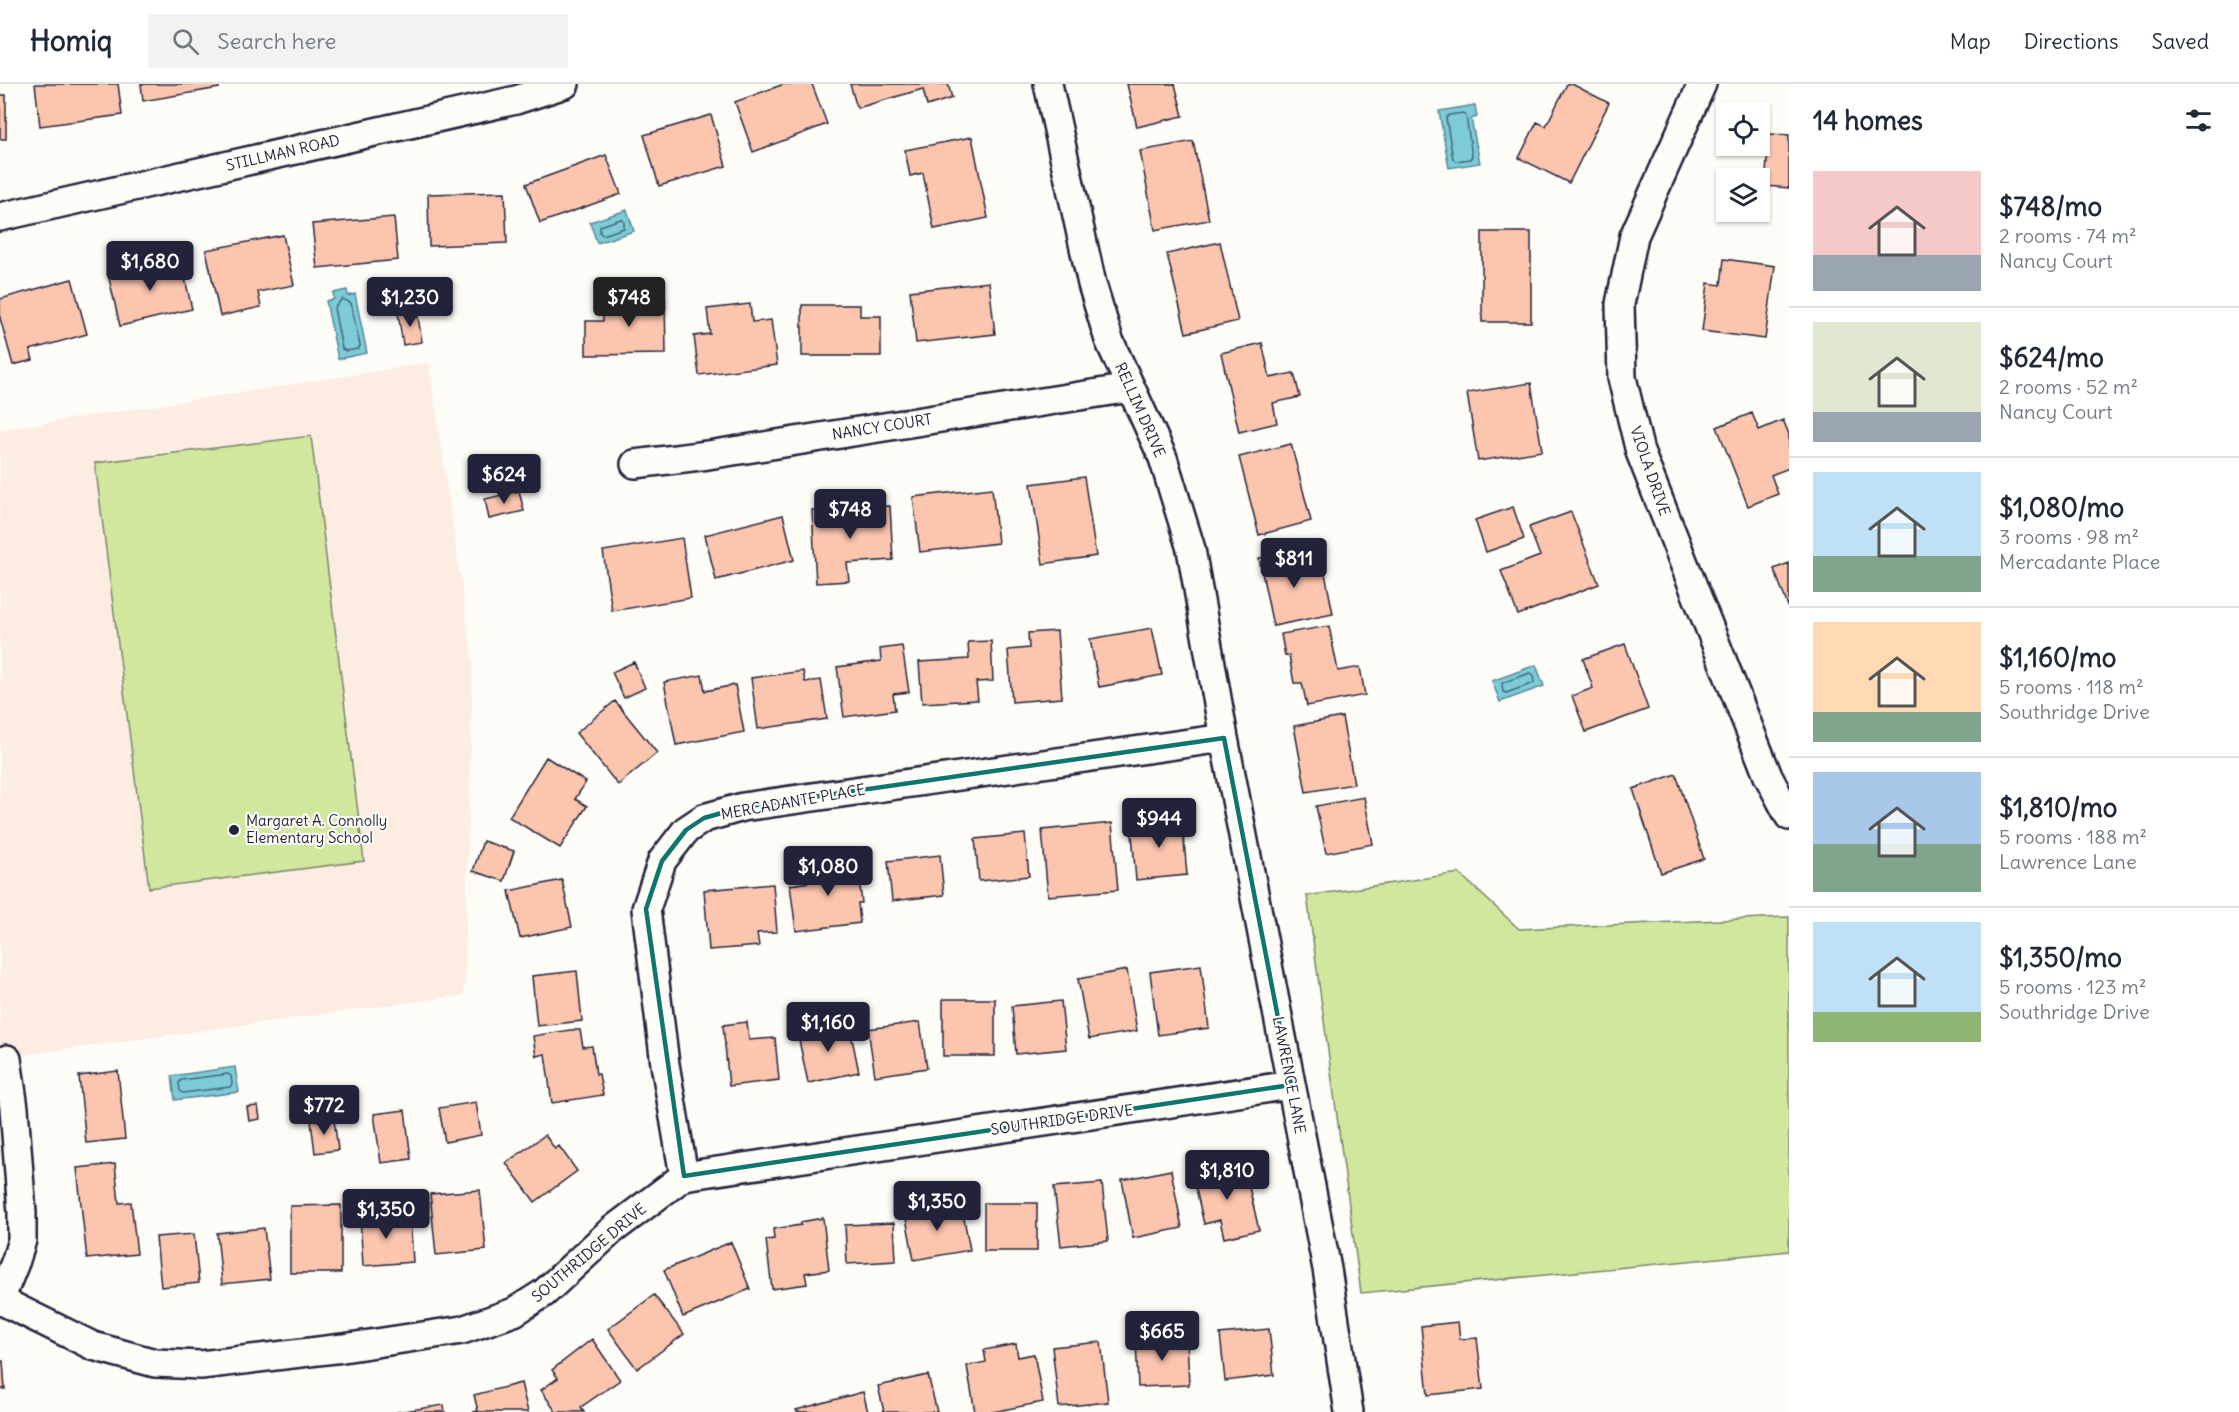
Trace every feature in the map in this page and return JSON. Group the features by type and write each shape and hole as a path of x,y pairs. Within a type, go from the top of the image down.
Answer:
{"street":[{"name":"STILLMAN ROAD","path":"0,218 516,100 565,84"},
{"name":"RELLIM DRIVE","path":"1048,84 1092,284 1109,340 1163,458 1191,549 1224,738"},
{"name":"VIOLA DRIVE","path":"1702,84 1634,236 1620,304 1622,378 1640,452 1768,776 1789,816"},
{"name":"NANCY COURT","path":"635,464 720,453 1130,387"},
{"name":"LAWRENCE LANE","path":"1224,738 1327,1269 1349,1412"},
{"name":"MERCADANTE PLACE","path":"684,1176 665,1064 646,909 662,861 686,830 704,818 743,807 1224,738"},
{"path":"0,1300 22,1240 14,1108 7,1059"},
{"name":"SOUTHRIDGE DRIVE","path":"0,1300 93,1346 155,1363 201,1365 343,1348 462,1330 514,1312 544,1293 611,1232 684,1176 1291,1085"}],"highlighted area":[{"path":"1224,738 1291,1085 684,1176 646,909 662,861 686,830 704,818 743,807"}],"shaded area":[{"name":"Margaret A. Connolly Elementary School","path":"429,363 473,665 464,995 0,1058 0,430"}],"green space":[{"path":"311,436 364,861 149,888 95,463"},
{"path":"1459,873 1519,929 1789,917 1789,1251 1361,1293 1307,896"}],"water":[{"path":"1475,105 1477,117 1471,119 1480,163 1449,168 1439,111"},
{"path":"627,210 634,231 597,243 590,222"},
{"path":"347,290 348,296 355,294 367,353 338,359 326,301 334,299 333,293"},
{"path":"1536,665 1544,686 1500,702 1492,681"},
{"path":"235,1067 239,1092 175,1100 172,1076"}],"building":[{"path":"35,84 118,84 122,115 40,126"},
{"path":"141,84 219,84 219,88 143,101"},
{"path":"784,84 812,84 827,124 753,152 735,102"},
{"path":"850,84 948,84 952,98 927,106 923,89 857,108"},
{"path":"1127,84 1175,84 1183,116 1137,127"},
{"path":"1567,84 1572,84 1609,103 1569,183 1519,158 1537,122 1546,126"},
{"path":"0,95 6,95 6,139 0,139"},
{"path":"711,115 726,166 659,186 644,135"},
{"path":"1770,134 1789,135 1789,188 1770,186 1770,168 1766,168 1767,156 1770,156"},
{"path":"972,137 988,218 934,229 923,173 910,176 905,150"},
{"path":"1193,141 1209,220 1155,230 1140,151"},
{"path":"606,155 621,194 540,223 526,184"},
{"path":"505,192 507,243 429,246 428,194"},
{"path":"394,217 398,260 317,268 312,224"},
{"path":"1482,232 1531,232 1531,322 1482,322"},
{"path":"283,235 294,285 258,292 261,307 220,316 206,250"},
{"path":"1220,242 1238,321 1186,333 1167,254"},
{"path":"180,257 192,309 120,326 108,274"},
{"path":"1724,259 1775,266 1765,339 1702,331 1708,283 1721,285"},
{"path":"72,279 87,334 30,350 33,360 13,365 0,318 0,299"},
{"path":"989,282 995,334 916,343 910,291"},
{"path":"665,298 666,354 586,355 586,321 603,321 602,299"},
{"path":"750,304 752,322 771,320 777,365 699,375 694,336 710,334 707,309"},
{"path":"802,305 860,305 860,316 881,316 881,356 802,356"},
{"path":"417,311 422,342 403,345 398,313"},
{"path":"1262,343 1270,378 1294,373 1300,397 1273,403 1277,423 1239,432 1221,353"},
{"path":"1531,383 1542,451 1478,461 1467,393"},
{"path":"1752,413 1759,430 1783,420 1789,434 1789,468 1771,475 1778,494 1748,506 1717,427"},
{"path":"1291,444 1311,521 1259,535 1239,457"},
{"path":"1084,477 1096,556 1043,564 1031,484"},
{"path":"992,488 998,543 920,552 913,497"},
{"path":"519,491 524,511 489,519 485,499"},
{"path":"890,506 893,560 847,563 849,581 816,583 812,510"},
{"path":"1513,507 1524,539 1486,552 1475,520"},
{"path":"1571,512 1599,584 1518,615 1501,571 1540,556 1529,527"},
{"path":"783,515 794,560 716,580 705,535"},
{"path":"682,538 691,598 612,611 603,551"},
{"path":"1303,550 1308,571 1324,568 1333,614 1273,626 1259,558"},
{"path":"1789,563 1789,609 1774,569"},
{"path":"1329,626 1338,671 1360,667 1365,695 1307,706 1302,683 1294,683 1289,655 1285,656 1281,634"},
{"path":"1152,628 1162,675 1099,687 1090,639"},
{"path":"1057,631 1062,698 1012,702 1008,650 1029,648 1028,633"},
{"path":"991,641 993,681 976,682 978,700 922,703 919,662 969,659 968,642"},
{"path":"1625,644 1648,709 1586,732 1572,696 1593,688 1583,659"},
{"path":"902,646 909,692 893,694 895,710 844,717 837,667 881,661 880,649"},
{"path":"634,662 645,688 624,698 612,672"},
{"path":"803,671 805,682 821,680 827,719 758,729 751,678"},
{"path":"702,675 705,691 735,685 744,732 676,745 664,682"},
{"path":"615,701 657,753 618,785 576,733"},
{"path":"1342,717 1354,784 1306,792 1294,726"},
{"path":"546,757 586,782 575,799 587,806 560,848 509,817"},
{"path":"1676,774 1704,859 1661,873 1633,789"},
{"path":"1364,797 1373,844 1326,853 1316,806"},
{"path":"1182,818 1187,875 1136,880 1131,823"},
{"path":"1112,823 1118,890 1048,896 1042,830"},
{"path":"1025,834 1029,876 979,881 975,839"},
{"path":"483,841 514,851 504,881 473,871"},
{"path":"940,855 944,895 892,901 888,861"},
{"path":"857,862 862,903 858,903 860,923 796,931 790,885 809,882 807,868"},
{"path":"562,880 572,927 520,938 509,891"},
{"path":"773,884 777,932 757,933 759,946 709,950 704,890"},
{"path":"1201,965 1209,1028 1158,1035 1150,972"},
{"path":"1127,970 1137,1031 1089,1039 1078,979"},
{"path":"577,971 582,1021 537,1026 532,976"},
{"path":"943,999 995,999 995,1056 943,1056"},
{"path":"1061,1001 1066,1049 1016,1054 1012,1006"},
{"path":"747,1022 749,1040 775,1038 779,1080 729,1086 723,1025"},
{"path":"920,1022 927,1068 875,1076 868,1029"},
{"path":"849,1024 859,1072 808,1083 798,1035"},
{"path":"580,1030 583,1047 592,1046 596,1074 599,1074 603,1095 552,1103 545,1054 536,1056 533,1036"},
{"path":"118,1071 125,1139 86,1143 79,1076"},
{"path":"476,1102 481,1135 445,1142 439,1108"},
{"path":"258,1106 260,1119 249,1121 247,1107"},
{"path":"405,1110 411,1159 381,1163 374,1114"},
{"path":"334,1119 338,1150 315,1153 311,1121"},
{"path":"545,1135 555,1149 559,1146 577,1171 535,1202 506,1163"},
{"path":"115,1164 119,1203 131,1202 137,1254 87,1259 77,1168"},
{"path":"1244,1165 1259,1230 1224,1238 1220,1220 1204,1224 1193,1176"},
{"path":"1171,1170 1182,1228 1133,1238 1122,1180"},
{"path":"1102,1183 1108,1241 1061,1246 1054,1187"},
{"path":"480,1190 486,1250 436,1255 430,1194"},
{"path":"961,1203 970,1250 914,1260 905,1213"},
{"path":"984,1203 1037,1203 1037,1251 984,1251"},
{"path":"341,1205 341,1273 290,1273 290,1206"},
{"path":"410,1215 413,1262 363,1266 360,1218"},
{"path":"823,1218 829,1270 805,1273 807,1284 772,1289 766,1240 774,1239 773,1229 801,1225 801,1222"},
{"path":"894,1223 896,1261 847,1264 845,1225"},
{"path":"264,1228 270,1279 222,1284 217,1233"},
{"path":"194,1234 199,1283 161,1287 156,1237"},
{"path":"731,1242 750,1289 683,1317 664,1270"},
{"path":"654,1295 684,1334 637,1369 608,1329"},
{"path":"1458,1322 1460,1339 1477,1338 1483,1389 1428,1395 1421,1326"},
{"path":"1269,1329 1274,1375 1225,1381 1220,1334"},
{"path":"1187,1337 1189,1385 1138,1387 1136,1339"},
{"path":"592,1339 620,1380 581,1407 584,1412 556,1412 541,1390 558,1378 552,1370"},
{"path":"1101,1342 1108,1402 1059,1407 1052,1347"},
{"path":"1016,1344 1018,1357 1034,1354 1043,1402 993,1412 975,1412 967,1366 986,1362 984,1350"},
{"path":"3,1361 5,1389 0,1389 0,1362"},
{"path":"928,1375 937,1412 884,1412 878,1386"},
{"path":"521,1383 528,1412 473,1412 478,1411 474,1395"},
{"path":"863,1392 868,1412 797,1412 796,1410"},
{"path":"444,1405 445,1412 397,1412"}],"place":[{"name":"Margaret A. Connolly Elementary School","path":"234,830"}]}
